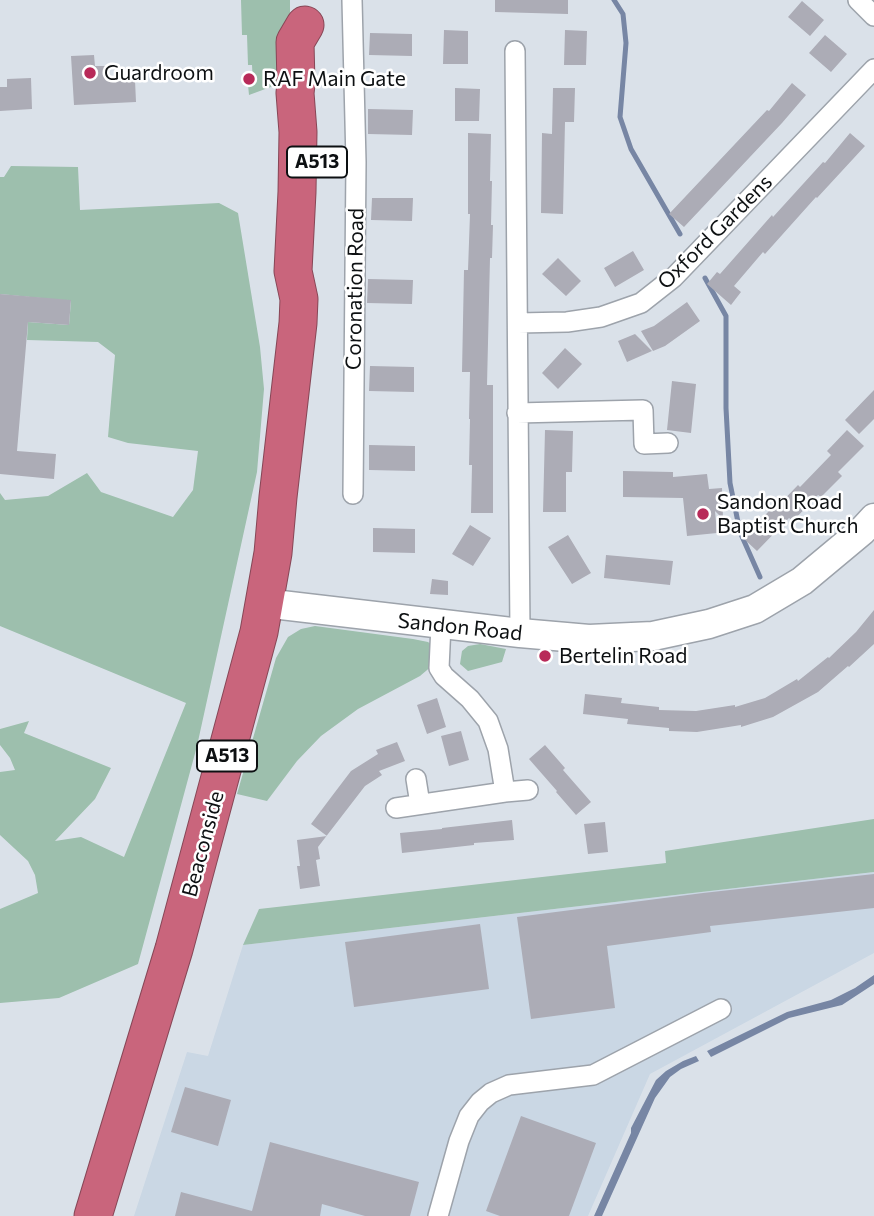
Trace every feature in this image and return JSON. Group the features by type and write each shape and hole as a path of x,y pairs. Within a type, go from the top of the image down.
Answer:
{"highway":[{"name":"Beaconside","path":"93,1216 185,909 249,673 273,553 299,299 312,275 318,132 315,43 305,12"}],"main road":[{"name":"Sandon Road","path":"264,603 441,625 589,639 653,636 709,624 753,610 802,581 874,518"}],"street":[{"name":"Coronation Road","path":"352,0 356,162 353,494"},
{"path":"858,0 874,16"},
{"path":"515,51 520,633"},
{"name":"Oxford Gardens","path":"518,323 566,322 601,317 642,303 674,277 874,69"},
{"path":"517,413 643,410 644,444 668,443"},
{"path":"441,625 439,668 488,721 498,749 505,792"},
{"path":"416,779 420,804"},
{"path":"396,808 528,790"},
{"path":"438,1216 459,1141 469,1116 491,1093 509,1085 593,1075 721,1009"}],"shaded area":[{"path":"874,872 874,953 650,1074 588,1216 134,1216 187,1052 208,1056 243,945"}],"green space":[{"path":"241,0 290,0 287,81 249,95 248,85 253,85 252,65 248,65 247,35 242,35"},
{"path":"11,166 78,167 80,210 219,203 238,213 260,347 264,389 257,472 197,746 138,964 59,998 0,1003 0,909 38,893 35,875 28,861 0,835 0,772 15,770 0,745 0,729 29,721 24,733 111,768 95,799 55,841 81,837 124,857 186,703 0,626 0,493 5,500 48,496 87,473 101,492 173,517 193,490 198,451 128,443 108,437 115,355 98,342 27,340 28,322 69,325 71,301 0,294 0,177 4,177"},
{"path":"315,626 428,642 432,645 433,665 420,676 358,709 321,736 297,761 267,801 237,794 276,658 288,637 301,629"},
{"path":"480,644 506,649 502,662 468,671 460,664 462,651 468,646"},
{"path":"874,819 874,872 243,945 259,909 666,863 665,851"}],"water":[{"path":"874,975 874,984 842,1005 789,1018 711,1057 707,1051 787,1012 831,1000"},
{"path":"696,1056 699,1061 670,1077 655,1098 602,1216 594,1216 631,1128 656,1080 666,1071"}],"building":[{"path":"495,0 568,0 568,14 495,12"},
{"path":"802,1 824,20 810,36 788,17"},
{"path":"444,30 468,31 468,64 443,64"},
{"path":"565,30 587,31 586,65 564,65"},
{"path":"370,33 412,34 412,56 369,55"},
{"path":"825,35 847,54 831,72 809,53"},
{"name":"Guardroom","path":"94,55 95,66 108,66 109,81 135,80 136,102 74,105 71,56"},
{"path":"31,78 32,109 0,111 0,87 7,87 7,79"},
{"path":"792,83 806,95 684,227 669,214 767,110 769,111"},
{"path":"455,88 480,89 479,121 455,121"},
{"path":"553,88 575,88 574,122 565,122 563,214 541,213 542,133 552,134"},
{"path":"368,109 413,110 412,135 368,134"},
{"path":"468,133 491,134 493,225 487,385 493,385 493,513 471,513 470,372 462,372 464,270 468,270 470,214"},
{"path":"850,133 865,146 734,286 741,292 731,305 707,284 717,272 720,274"},
{"path":"372,198 413,198 412,221 371,220"},
{"path":"633,251 644,270 615,287 604,268"},
{"path":"558,258 581,281 566,296 542,274"},
{"path":"368,279 413,280 412,304 367,303"},
{"path":"0,294 71,300 69,325 28,322 17,451 56,454 54,479 0,474"},
{"path":"687,302 700,321 665,346 653,351 641,331 654,326"},
{"path":"635,334 652,351 627,362 618,341"},
{"path":"565,348 582,364 558,389 542,373"},
{"path":"370,366 414,367 414,392 369,391"},
{"path":"672,381 696,384 691,433 667,430"},
{"path":"874,390 874,419 859,434 845,420"},
{"path":"545,430 573,431 572,472 566,472 566,512 543,512"},
{"path":"847,430 864,446 838,472 842,476 821,497 818,495 793,521 789,518 757,551 743,538 831,455 827,451"},
{"path":"369,445 415,446 415,471 369,470"},
{"path":"623,471 673,472 673,477 707,474 709,489 722,488 723,519 715,511 717,533 687,536 683,498 623,497"},
{"path":"470,525 491,538 473,566 452,554"},
{"path":"373,528 415,529 415,553 373,552"},
{"path":"568,535 591,573 572,584 548,547"},
{"path":"606,555 673,561 670,585 604,578"},
{"path":"432,579 448,581 448,595 430,594"},
{"path":"874,610 874,644 818,692 773,717 741,727 697,732 669,731 669,728 627,724 628,719 583,714 585,694 622,698 621,703 659,707 659,710 696,711 735,707 765,698 797,679 798,681 829,658"},
{"path":"437,698 446,727 427,734 417,705"},
{"path":"461,731 469,760 449,766 441,736"},
{"path":"397,742 405,761 379,771 382,775 365,786 327,836 311,824 351,771 378,754 376,750"},
{"path":"545,745 591,802 576,815 529,759"},
{"path":"512,820 514,840 402,853 400,833"},
{"path":"605,822 608,852 588,854 584,824"},
{"path":"326,836 318,847 320,859 316,860 320,886 300,889 297,840"},
{"path":"874,874 874,908 710,926 711,932 607,946 615,1008 531,1019 517,917"},
{"path":"480,924 489,989 354,1007 345,942"},
{"path":"185,1087 231,1100 218,1146 171,1132"},
{"path":"521,1116 596,1143 569,1216 500,1216 486,1211"},
{"path":"270,1142 419,1182 410,1216 365,1216 322,1204 320,1216 175,1216 181,1192 252,1211"}],"waterway":[{"path":"614,0 623,14 626,43 620,117 631,149 680,234"},
{"path":"705,278 726,316 726,408 730,483 740,532 760,577"}],"place":[{"name":"Guardroom","path":"90,73"},
{"name":"RAF Main Gate","path":"249,79"},
{"name":"Sandon Road Baptist Church","path":"703,514"},
{"name":"Bertelin Road","path":"545,656"}]}
